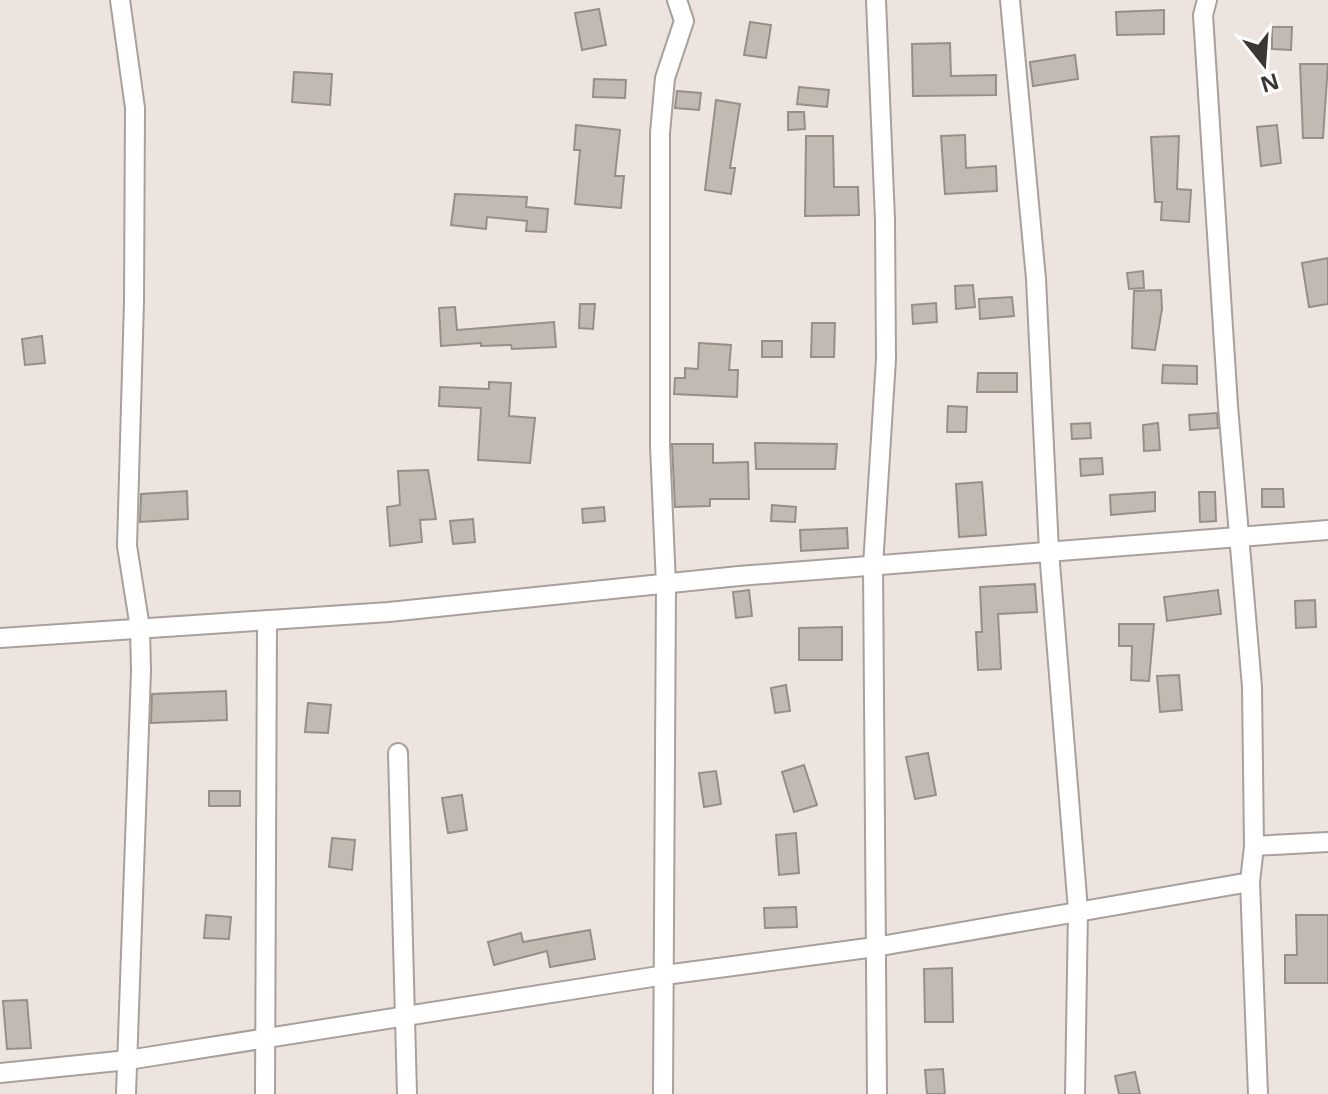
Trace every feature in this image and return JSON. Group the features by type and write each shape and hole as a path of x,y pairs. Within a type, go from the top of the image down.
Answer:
{"street":[{"path":"120,0 135,108 134,302 127,546 140,628 126,1094"},
{"path":"663,1094 666,585 660,446 660,133 665,78 684,21 677,0"},
{"path":"876,0 885,220 886,359 873,566 877,1094"},
{"path":"1010,0 1036,279 1049,551 1078,910 1075,1094"},
{"path":"1207,0 1203,15 1228,406 1252,687 1254,846 1250,882 1258,1094"},
{"path":"0,638 267,620 1049,551 1328,530"},
{"path":"265,1094 267,620"},
{"path":"398,753 407,1094"},
{"path":"1254,846 1328,842"},
{"path":"0,1073 128,1060 665,975 875,947 1250,882"}],"building":[{"path":"599,9 606,45 582,50 575,13"},
{"path":"1164,10 1164,34 1117,35 1116,12"},
{"path":"750,22 771,25 766,58 744,55"},
{"path":"1272,27 1292,27 1291,50 1272,49"},
{"path":"950,43 951,76 996,75 996,95 913,96 912,44"},
{"path":"1075,55 1078,79 1033,86 1030,62"},
{"path":"1300,64 1328,64 1323,138 1303,138"},
{"path":"294,72 332,74 330,105 292,102"},
{"path":"594,79 626,80 625,98 593,97"},
{"path":"799,87 829,90 827,107 797,104"},
{"path":"677,91 701,93 699,110 675,108"},
{"path":"716,100 740,104 730,168 735,168 731,194 705,190"},
{"path":"788,112 804,112 805,129 788,130"},
{"path":"576,125 620,130 615,176 624,176 621,208 575,204 580,150 574,150"},
{"path":"1277,125 1281,163 1261,166 1257,127"},
{"path":"965,135 966,168 996,166 997,191 945,194 941,136"},
{"path":"806,136 833,136 834,187 858,187 859,215 805,216"},
{"path":"1179,136 1177,189 1191,190 1189,222 1161,220 1162,202 1155,202 1151,137"},
{"path":"455,194 527,197 526,207 548,209 546,232 526,231 527,221 487,217 486,229 451,225"},
{"path":"1328,258 1328,304 1309,307 1302,263"},
{"path":"1143,271 1144,288 1129,289 1127,273"},
{"path":"973,285 975,307 956,309 955,286"},
{"path":"1161,290 1162,309 1155,350 1132,348 1134,291"},
{"path":"1012,297 1014,316 980,319 979,299"},
{"path":"936,303 937,322 913,324 912,305"},
{"path":"580,304 595,304 593,329 579,328"},
{"path":"455,307 457,330 554,322 556,347 512,349 511,345 481,346 481,343 441,346 439,308"},
{"path":"812,323 835,323 834,357 811,357"},
{"path":"42,336 45,363 25,365 22,339"},
{"path":"762,341 782,341 782,357 762,357"},
{"path":"699,343 731,345 729,370 738,370 737,397 674,394 675,378 685,378 685,368 698,369"},
{"path":"1163,365 1197,366 1197,384 1162,383"},
{"path":"978,373 1017,373 1017,392 977,392"},
{"path":"489,382 511,383 509,416 535,418 530,463 478,460 481,408 439,406 440,387 489,389"},
{"path":"948,406 967,407 966,432 947,432"},
{"path":"1217,413 1218,428 1190,430 1189,415"},
{"path":"1090,423 1091,438 1072,439 1071,424"},
{"path":"1158,423 1160,450 1144,451 1143,425"},
{"path":"755,443 837,444 835,469 756,469"},
{"path":"672,444 713,444 713,463 748,462 749,499 710,499 710,506 675,507"},
{"path":"1102,458 1103,474 1081,476 1080,459"},
{"path":"428,470 436,519 420,520 422,542 390,546 387,507 400,505 398,471"},
{"path":"982,482 986,535 959,537 956,484"},
{"path":"1262,489 1283,489 1284,507 1262,507"},
{"path":"187,491 188,519 140,522 141,494"},
{"path":"1155,492 1155,511 1111,515 1110,495"},
{"path":"1199,492 1215,492 1216,521 1200,522"},
{"path":"772,505 796,507 795,522 771,521"},
{"path":"604,507 605,521 583,523 582,509"},
{"path":"473,519 475,542 453,544 450,521"},
{"path":"847,528 848,548 801,551 800,530"},
{"path":"1035,584 1037,612 998,614 1001,669 978,670 976,632 982,632 980,587"},
{"path":"749,590 752,616 736,618 733,592"},
{"path":"1218,590 1221,614 1167,621 1164,597"},
{"path":"1315,600 1316,627 1296,628 1295,601"},
{"path":"1119,624 1154,624 1149,681 1131,680 1132,646 1119,646"},
{"path":"842,627 842,660 799,660 799,628"},
{"path":"1179,675 1182,710 1160,712 1157,676"},
{"path":"786,685 790,711 775,713 771,688"},
{"path":"226,691 227,720 151,723 152,694"},
{"path":"308,703 331,705 328,733 305,732"},
{"path":"928,753 936,795 915,799 906,757"},
{"path":"804,765 817,805 794,812 782,772"},
{"path":"716,771 721,804 704,807 699,773"},
{"path":"209,791 240,791 240,806 209,806"},
{"path":"462,795 467,830 448,833 442,798"},
{"path":"796,833 799,873 779,875 776,835"},
{"path":"332,838 355,840 352,870 329,867"},
{"path":"796,907 797,927 765,928 764,908"},
{"path":"206,915 231,917 229,939 204,938"},
{"path":"1296,915 1328,915 1328,983 1285,983 1285,955 1297,955"},
{"path":"590,930 595,959 550,967 547,951 494,965 488,942 521,933 523,942"},
{"path":"952,968 953,1022 925,1022 924,969"},
{"path":"27,1000 31,1048 7,1049 3,1001"},
{"path":"943,1069 945,1094 927,1094 925,1070"},
{"path":"1135,1072 1140,1094 1119,1094 1115,1076"}]}
